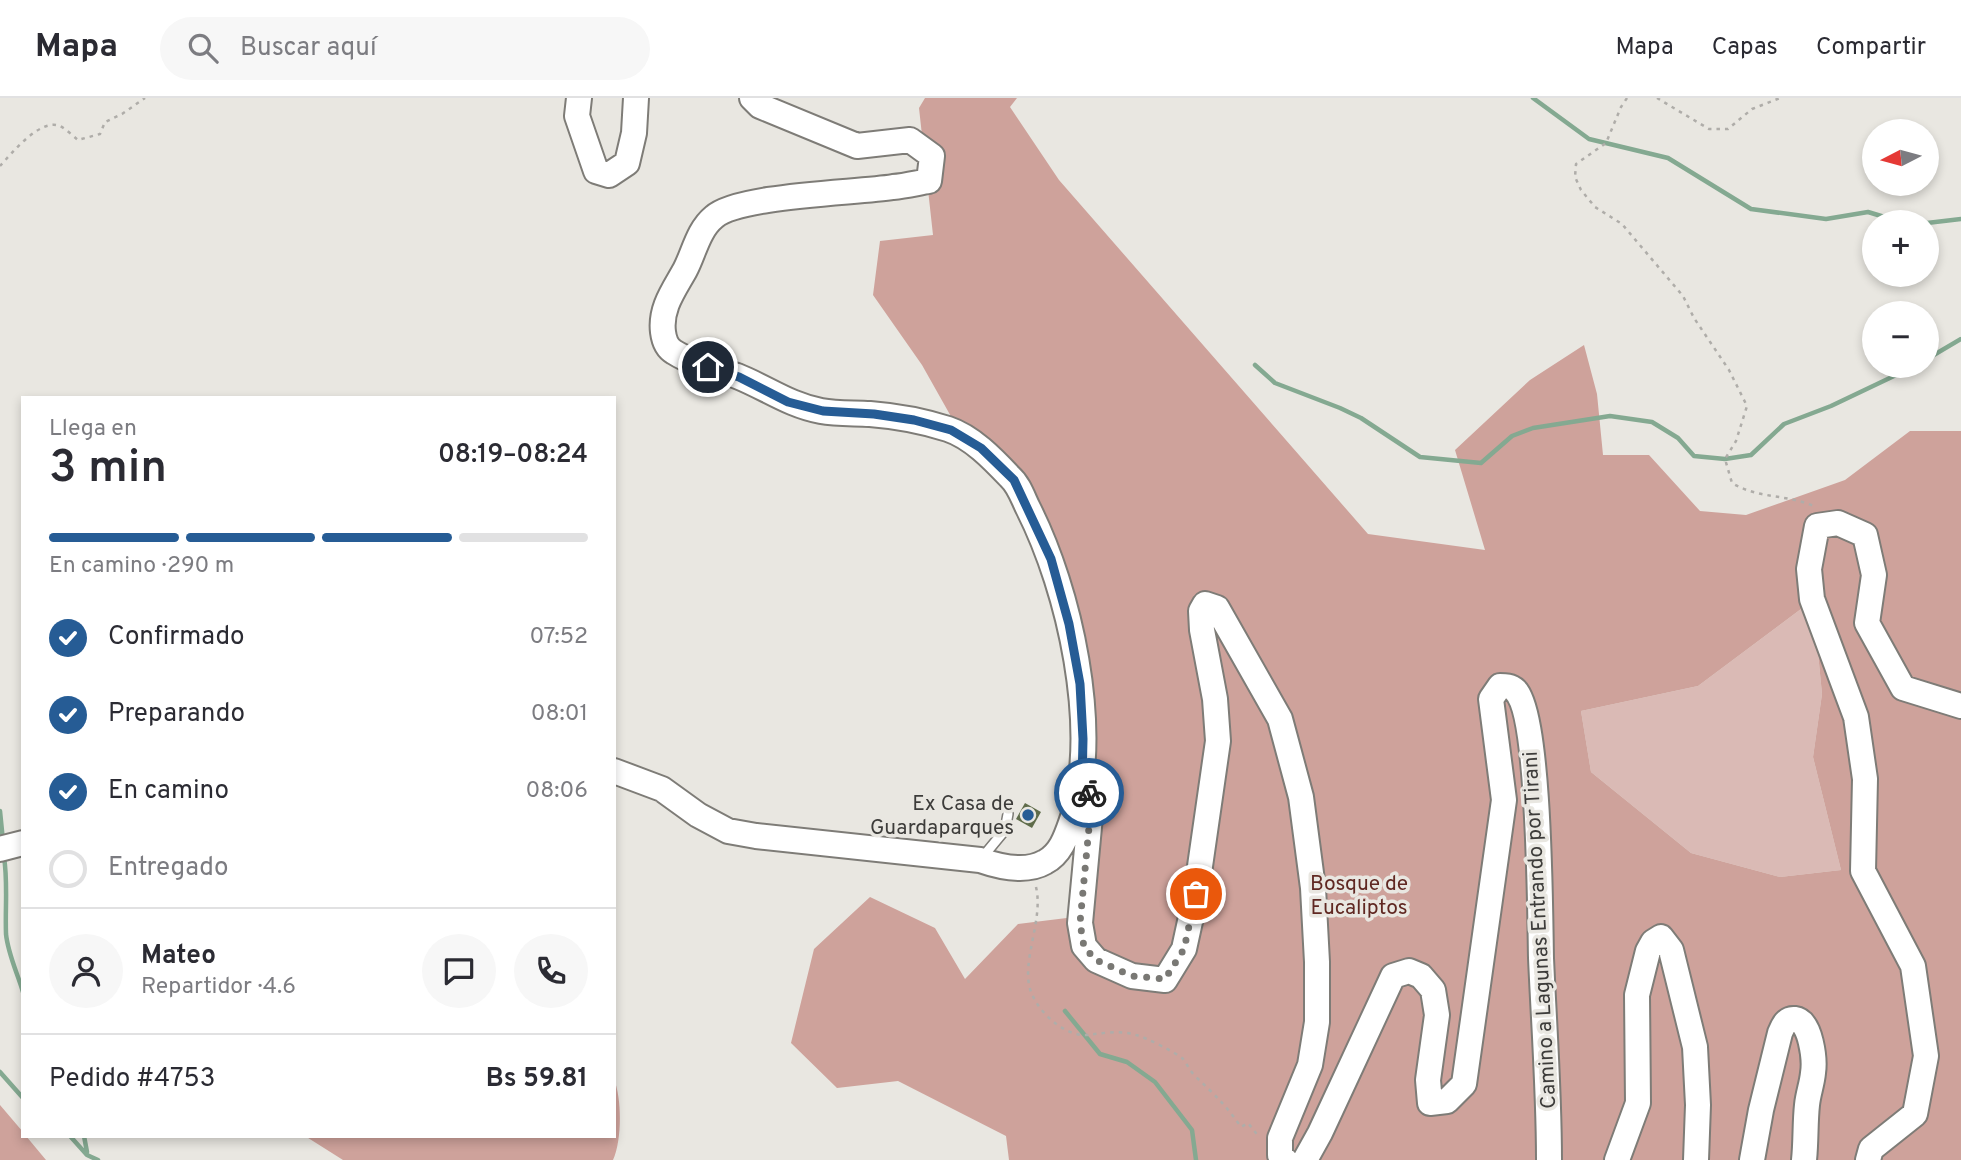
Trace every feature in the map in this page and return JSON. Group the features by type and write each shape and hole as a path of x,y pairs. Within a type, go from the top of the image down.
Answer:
{"street":[{"path":"579,98 577,116 596,171 610,175 627,163 634,133 636,98"},
{"path":"616,772 662,789 698,815 728,831 980,860 1014,868 1031,868 1047,861 1061,848 1082,784 1080,684 1069,624 1051,559 1014,480 981,448 951,430 914,420 823,411 788,402 739,377 672,351 664,341 662,327 668,297 685,271 703,230 714,216 730,207 929,181 932,156 910,140 857,146 760,106 752,98"},
{"path":"1868,1160 1871,1149 1915,1114 1926,1056 1913,966 1863,871 1865,779 1856,718 1812,599 1809,569 1818,526 1838,523 1865,535 1874,575 1867,623 1903,688 1961,706"},
{"path":"1082,784 1088,789 1091,806 1080,923 1084,947 1096,960 1132,976 1165,979 1184,949 1193,908 1218,741 1215,699 1200,611 1205,604 1217,608 1280,719 1301,797 1313,888 1317,1022 1310,1065 1280,1138 1283,1156"},
{"name":"Camino a Lagunas Entrando por Tirani","path":"1305,1160 1365,1039 1392,976 1409,971 1421,976 1433,990 1437,1015 1428,1080 1430,1103 1447,1101 1464,1084 1504,800 1491,699 1500,687 1508,686 1515,690 1520,698 1527,726 1535,794 1548,1076 1549,1160"},
{"path":"0,849 21,844"},
{"path":"1617,1160 1638,1103 1637,995 1648,951 1653,942 1661,937 1671,950 1695,1047 1698,1105 1696,1160"},
{"path":"1752,1160 1780,1033 1786,1022 1792,1019 1805,1026 1812,1045 1814,1070 1807,1105 1804,1160"}],"lane":[{"path":"980,860 1005,830 1008,814"}],"path":[{"path":"0,166 35,132 51,124 78,140 100,134 105,122 145,98"},
{"path":"1627,98 1606,143 1576,163 1575,177 1581,190 1595,207 1622,224 1683,296 1735,382 1747,406 1736,441 1725,460 1732,483 1761,496 1780,497 1813,505 1838,523"},
{"path":"1657,98 1710,129 1728,129 1752,109 1780,98"},
{"path":"1031,868 1040,902 1029,962 1031,992 1047,1016 1063,1028 1085,1035 1102,1032 1135,1034 1181,1057 1194,1075 1224,1102 1241,1128 1248,1123 1266,1147 1283,1156"}],"shaded area":[{"path":"1801,609 1818,653 1822,694 1813,757 1841,870 1780,877 1691,853 1591,772 1581,711 1698,686"}],"green space":[{"name":"Bosque de Eucaliptos","path":"925,98 1017,98 1010,107 1059,180 1368,534 1485,550 1455,450 1530,380 1584,345 1597,394 1603,455 1649,455 1700,511 1746,515 1845,480 1910,431 1961,431 1961,1160 1009,1160 1006,1136 898,1081 837,1088 791,1043 814,949 870,897 935,928 965,979 1018,924 1091,915 1102,823 1077,631 1031,499 962,436 922,365 873,295 880,241 933,235 919,108","holes":["1801,609 1818,653 1822,694 1813,757 1841,870 1780,877 1691,853 1591,772 1581,711 1698,686"]},
{"path":"616,1084 617,1087 620,1119 613,1160 343,1160 308,1138 616,1138"},
{"path":"0,1105 21,1130 21,1138 28,1138 46,1160 0,1160"}],"building":[{"name":"Ex Casa de Guardaparques","path":"1025,803 1041,812 1032,828 1016,819"}],"waterway":[{"path":"1533,98 1589,139 1668,158 1751,209 1826,219 1862,213"},
{"path":"1939,222 1961,219"},
{"path":"1939,352 1961,339"},
{"path":"1255,365 1275,383 1361,418 1420,457 1481,463 1512,436 1533,428 1610,416 1652,422 1678,438 1694,456 1725,459 1751,455 1784,424 1831,406 1890,378"},
{"path":"0,811 3,841"},
{"path":"4,857 6,934 21,986"},
{"path":"1065,1011 1100,1054 1127,1062 1155,1082 1192,1130 1196,1160"},
{"path":"0,1072 21,1096"},
{"path":"72,1138 87,1155 98,1160"},
{"path":"84,1138 87,1152"}],"way so far":[{"path":"1089,793 1091,806 1080,923 1084,947 1096,960 1132,976 1165,979 1184,949 1196,894"}],"place":[{"name":"Ex Casa de Guardaparques","path":"1028,815"}],"route":[{"path":"708,367 739,377 788,402 823,411 914,420 951,430 981,448 1014,480 1051,559 1069,624 1080,684 1082,784 1089,793"}]}
